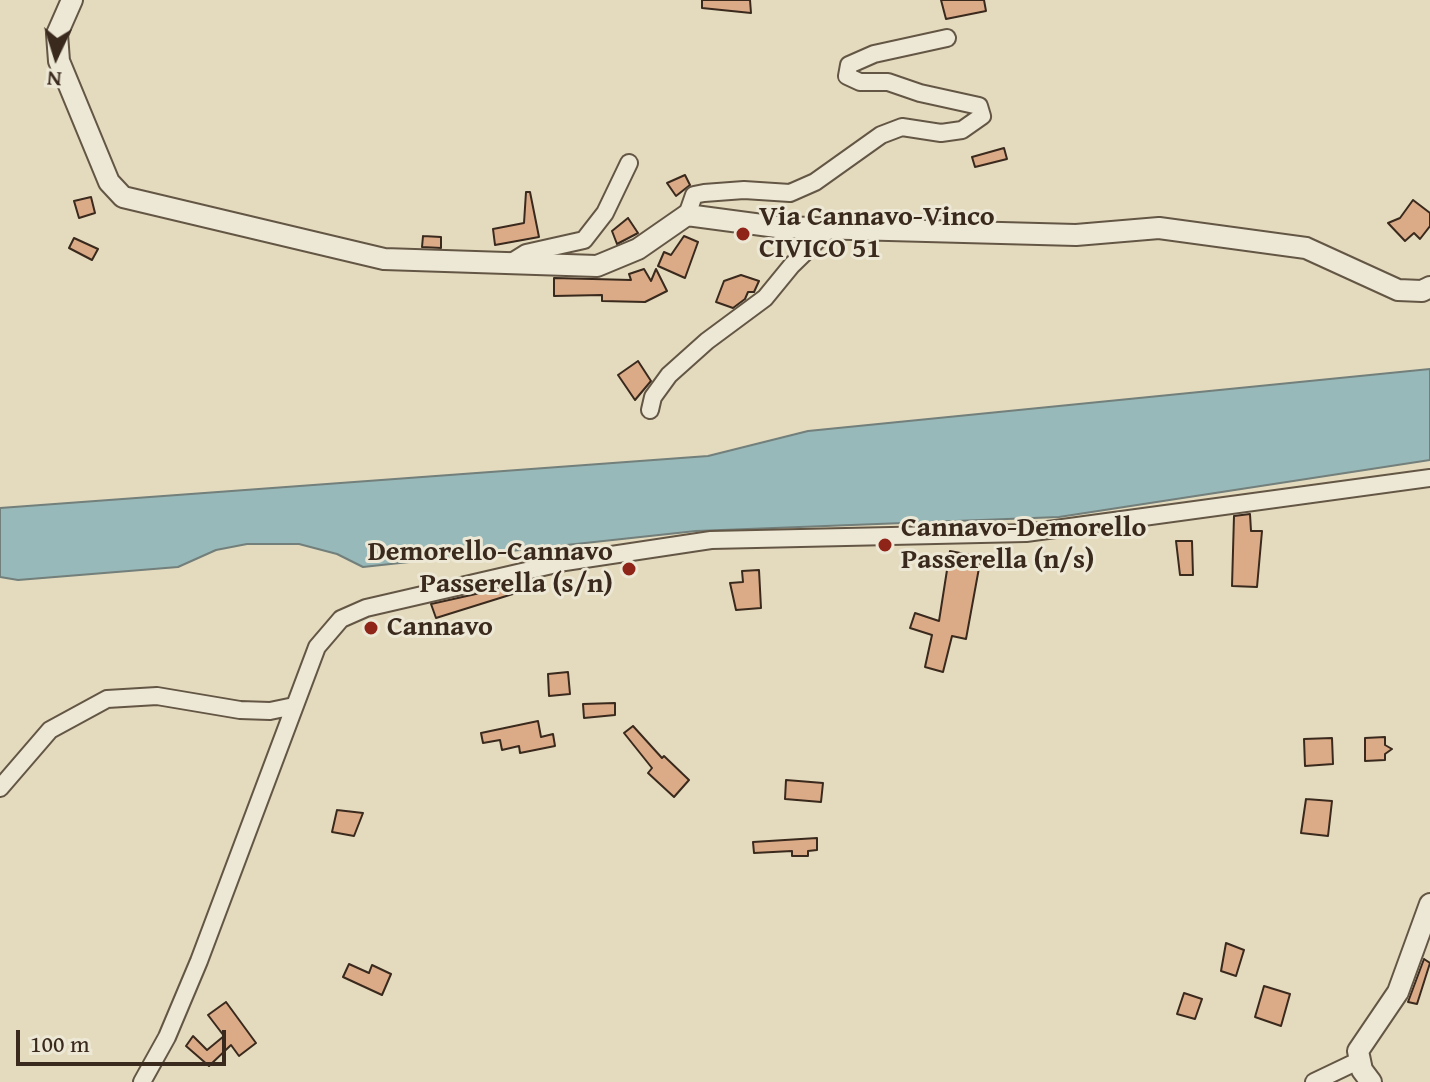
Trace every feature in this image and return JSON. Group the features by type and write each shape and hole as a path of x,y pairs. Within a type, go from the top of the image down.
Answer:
{"street":[{"path":"72,0 57,34 59,61 109,182 123,197 384,259 597,266 638,249 687,215 694,195 744,190 790,193 815,182 881,135 902,127 941,133 962,130 982,116 979,106 920,93 888,82 860,82 847,76 849,65 874,54 947,38"},
{"path":"510,263 526,253 584,240 605,213 629,163"},
{"path":"687,215 777,227 1076,235 1159,228 1306,248 1398,290 1422,291 1430,287"},
{"path":"650,410 653,397 669,375 707,341 765,298 792,265 830,228"},
{"path":"142,1082 167,1037 199,961 317,647 341,619 366,608 565,562 711,540 1026,533 1430,478"},
{"path":"0,788 50,730 107,699 157,696 240,710 270,711 294,706"},
{"path":"1371,1082 1358,1061 1358,1051 1398,992 1430,904"},
{"path":"1314,1082 1358,1061"}],"water":[{"path":"1430,369 1430,460 1059,517 696,531 363,567 337,554 299,544 247,544 216,550 178,567 18,580 0,577 0,508 708,456 808,431"}],"building":[{"path":"702,0 750,0 751,13 702,8"},
{"path":"941,0 984,0 986,11 946,19"},
{"path":"1004,148 1007,159 975,167 972,157"},
{"path":"685,175 690,185 676,196 667,183"},
{"path":"526,192 530,192 539,237 495,245 493,229 524,223"},
{"path":"91,197 95,213 79,218 74,201"},
{"path":"1413,200 1430,213 1430,226 1420,239 1414,233 1405,241 1388,223 1400,218"},
{"path":"628,218 638,233 617,244 612,231"},
{"path":"423,236 441,237 441,248 422,247"},
{"path":"684,236 698,242 685,278 658,266 664,252 671,255"},
{"path":"74,238 98,249 92,260 69,248"},
{"path":"644,269 651,281 656,269 667,291 645,302 602,301 602,295 554,296 554,278 631,280 629,274"},
{"path":"741,275 759,281 754,292 748,292 745,299 733,308 716,302 724,281"},
{"path":"638,361 651,381 635,400 618,375"},
{"path":"1250,514 1251,531 1262,531 1257,587 1232,586 1234,516"},
{"path":"1176,541 1192,541 1193,575 1180,575"},
{"path":"950,551 981,557 966,639 952,636 943,672 925,667 932,635 910,628 915,613 939,621"},
{"path":"759,570 761,608 736,610 730,583 743,582 742,571"},
{"path":"516,585 516,593 436,618 431,604"},
{"path":"568,672 570,694 549,696 548,674"},
{"path":"615,703 615,715 584,718 583,704"},
{"path":"538,721 541,737 553,734 555,746 520,753 519,746 502,750 500,740 483,743 481,733"},
{"path":"633,726 662,758 664,756 689,780 674,797 648,773 652,768 624,733"},
{"path":"1385,737 1385,745 1392,749 1385,754 1385,760 1365,761 1365,738"},
{"path":"1332,738 1333,764 1305,766 1304,739"},
{"path":"786,780 823,783 821,802 785,799"},
{"path":"1306,799 1332,801 1328,836 1301,833"},
{"path":"337,810 363,813 354,836 332,832"},
{"path":"817,838 817,850 808,851 808,856 792,856 792,851 754,853 753,842"},
{"path":"1226,943 1244,950 1236,976 1221,971"},
{"path":"1424,959 1430,963 1417,1004 1408,1002"},
{"path":"349,964 369,973 372,965 391,974 382,995 343,977"},
{"path":"1264,986 1290,994 1281,1026 1255,1017"},
{"path":"1184,993 1202,999 1195,1019 1177,1014"},
{"path":"226,1002 256,1043 239,1056 231,1045 209,1066 186,1046 193,1036 207,1050 224,1036 208,1015"}],"place":[{"name":"Via Cannavo-Vinco CIVICO 51","path":"743,234"},
{"name":"Cannavo-Demorello Passerella (n/s)","path":"885,545"},
{"name":"Demorello-Cannavo Passerella (s/n)","path":"629,569"},
{"name":"Cannavo","path":"371,628"}]}
